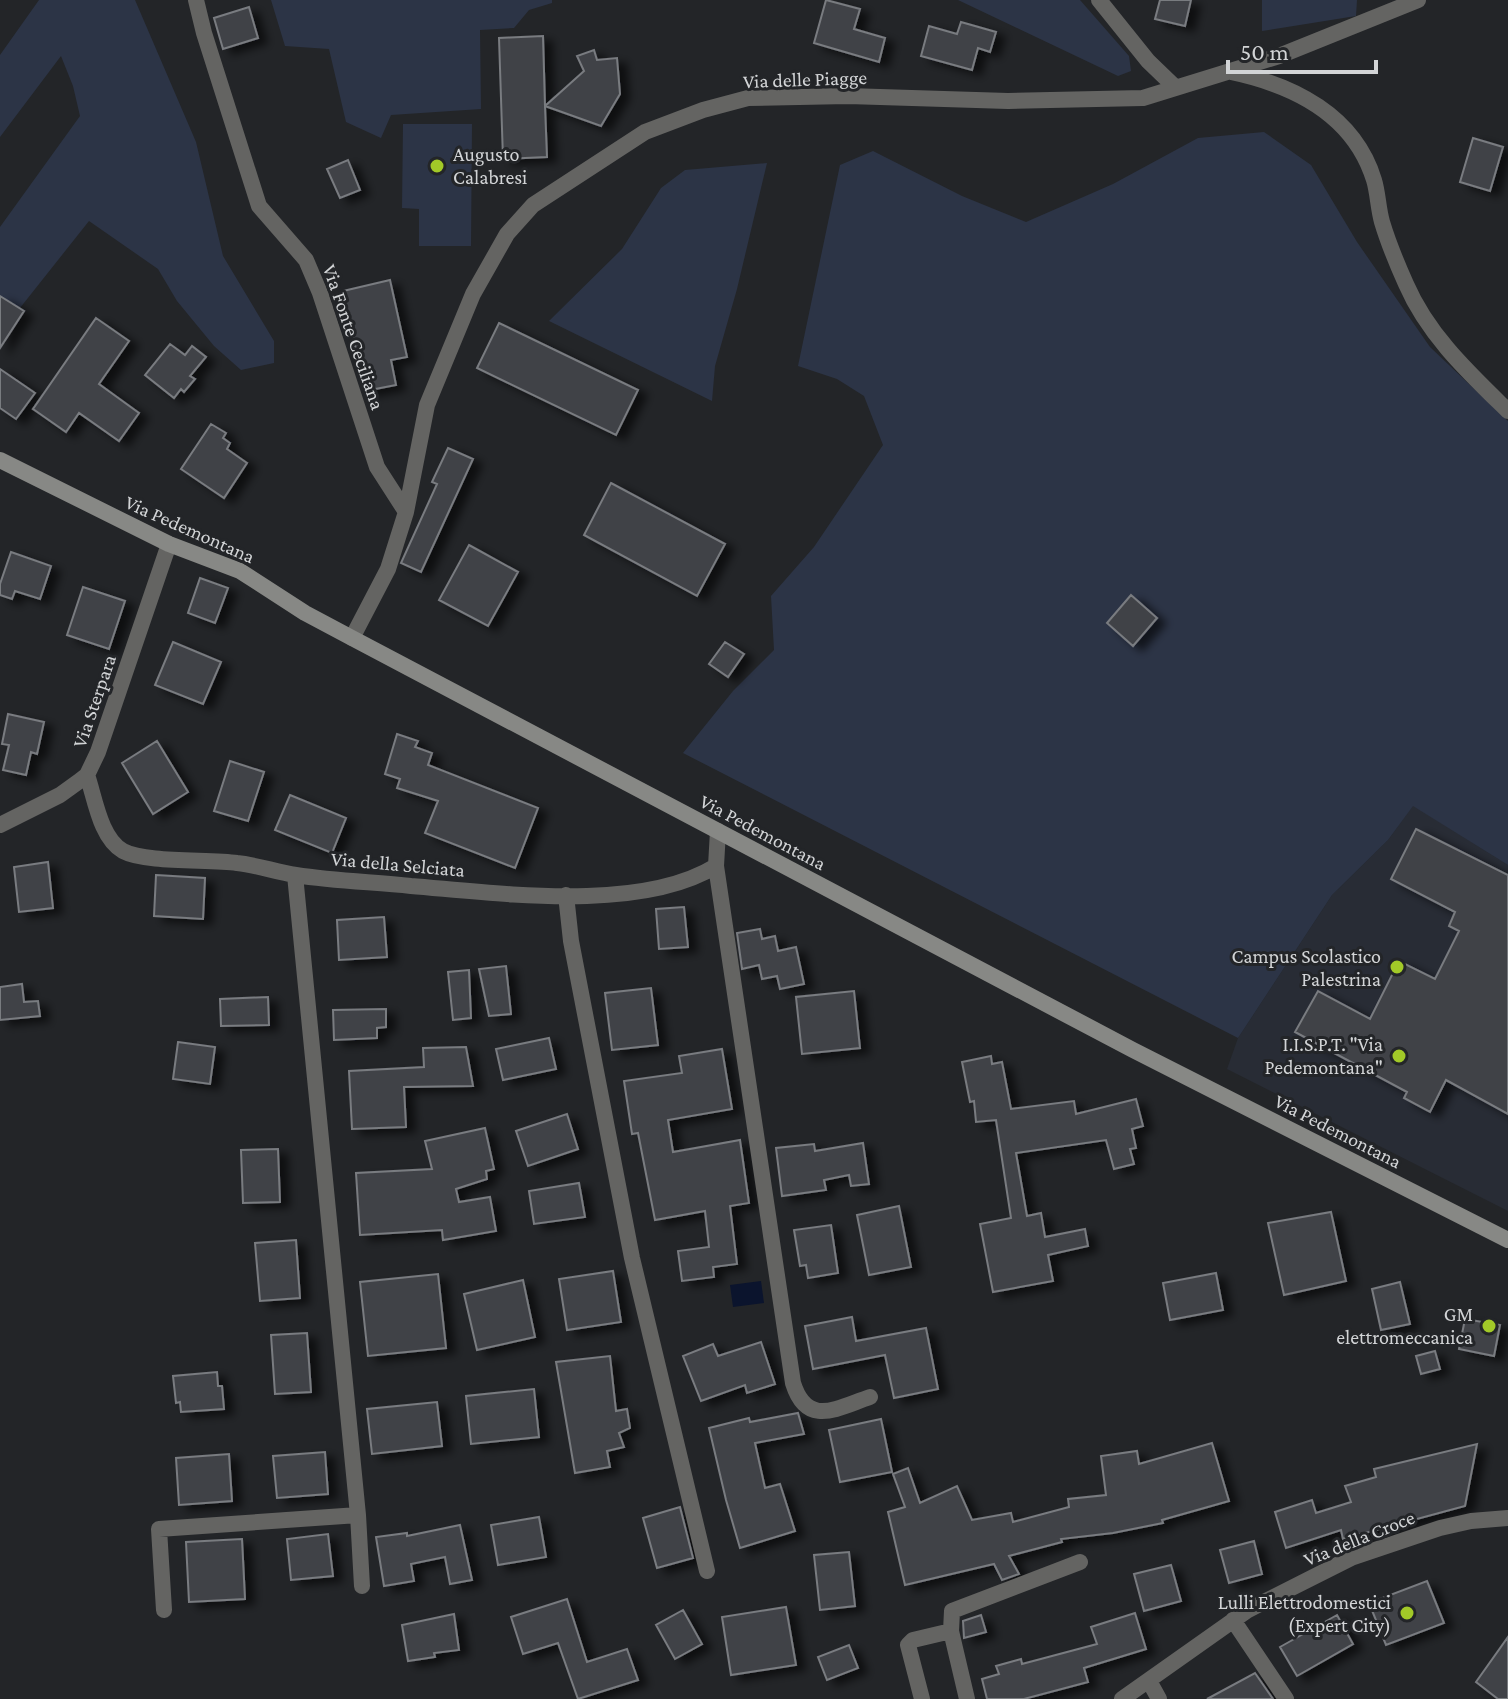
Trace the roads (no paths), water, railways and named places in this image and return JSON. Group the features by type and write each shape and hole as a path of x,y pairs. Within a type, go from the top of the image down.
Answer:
{"street":[{"name":"Via Fonte Ceciliana","path":"196,0 259,206 306,260 377,467 406,512"},
{"path":"1099,0 1148,61 1176,88"},
{"name":"Via delle Piagge","path":"352,638 388,569 406,512 427,405 473,294 507,234 533,205 645,132 703,110 748,98 848,96 1008,101 1143,98 1279,56 1418,0"},
{"path":"1230,71 1261,78 1302,94 1325,110 1351,135 1365,157 1374,180 1382,221 1407,287 1450,354 1508,411"},
{"name":"Via Pedemontana","path":"0,460 169,544 240,571 305,613 352,638 1133,1050 1508,1240"},
{"name":"Via Sterpara","path":"0,825 60,795 87,775 98,752 169,544"},
{"name":"Via della Selciata","path":"87,775 107,835 122,851 142,856 241,863 295,875 566,895 626,893 672,886 691,880 716,866"},
{"path":"718,831 716,866 793,1383 800,1402 814,1411 830,1410 870,1397"},
{"path":"295,875 358,1515 362,1586"},
{"path":"566,895 571,941 632,1258 707,1571"},
{"path":"164,1610 159,1529 358,1515"},
{"name":"Via della Croce","path":"1122,1699 1248,1610 1351,1558 1440,1528 1471,1521 1508,1518"},
{"path":"967,1699 951,1631 952,1611 1080,1562"},
{"path":"1233,1620 1286,1699"},
{"path":"922,1699 908,1645 913,1640 951,1631"},
{"path":"1149,1681 1159,1699"}],"place":[{"name":"Augusto Calabresi","path":"437,166"},
{"name":"Campus Scolastico Palestrina","path":"1397,967"},
{"name":"I.I.S.P.T. \"Via Pedemontana\"","path":"1399,1056"},
{"name":"GM elettromeccanica","path":"1489,1326"},
{"name":"Lulli Elettrodomestici (Expert City)","path":"1407,1613"}]}
